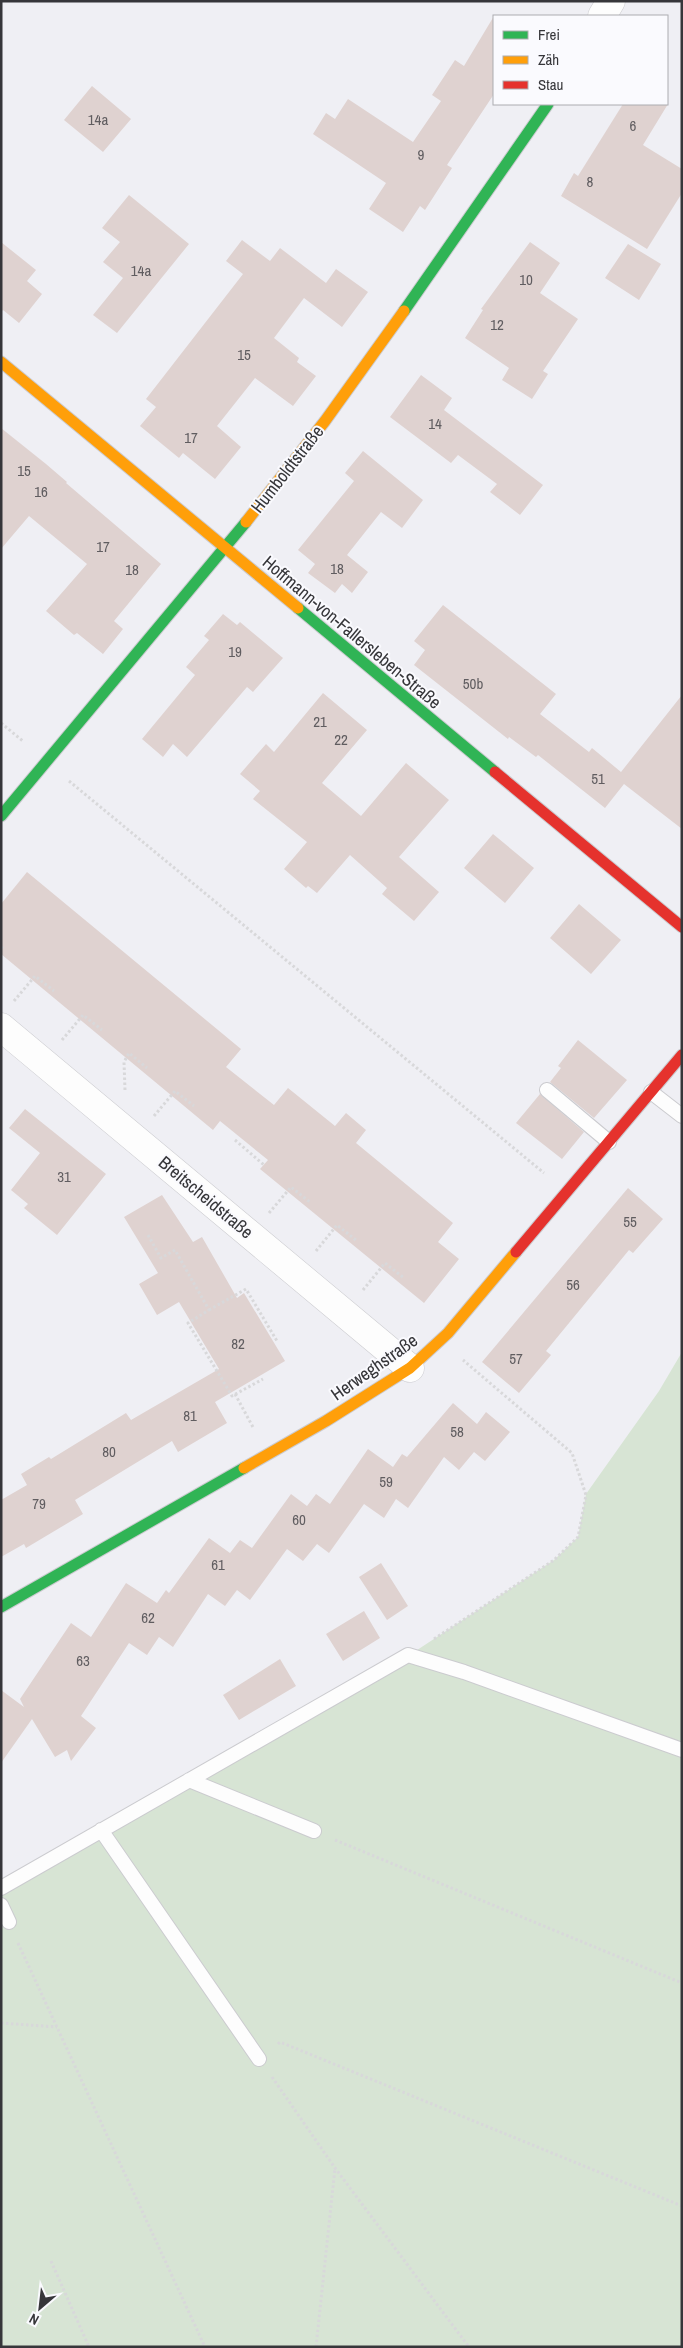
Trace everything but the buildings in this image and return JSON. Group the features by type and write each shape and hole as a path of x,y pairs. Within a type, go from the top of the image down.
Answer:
{"street":[{"path":"603,15 611,1"},
{"name":"Humboldtstraße","path":"1,816 224,549 325,421 464,228 547,105"},
{"name":"Hoffmann-von-Fallersleben-Straße","path":"1,362 224,549 682,927"},
{"name":"Breitscheidstraße","path":"7,1015 410,1368"},
{"name":"Herweghstraße","path":"1,1607 326,1421 410,1368 440,1340 682,1055"}],"lane":[{"path":"547,1090 609,1142"},
{"path":"651,1092 682,1116"},
{"path":"1,1888 408,1655 464,1672 682,1750"},
{"path":"189,1780 314,1831"},
{"path":"101,1830 259,2059"},
{"path":"1,1906 9,1922"}],"path":[{"path":"1,723 30,748"},
{"path":"62,776 548,1176"},
{"path":"7,1015 35,976 54,991"},
{"path":"60,1042 83,1015 102,1030"},
{"path":"126,1099 123,1079 124,1062 128,1053 147,1068"},
{"path":"153,1118 175,1091 194,1106"},
{"path":"235,1140 264,1164"},
{"path":"263,1220 291,1187 311,1203"},
{"path":"315,1252 337,1225 357,1241"},
{"path":"148,1235 161,1258 175,1250 209,1310"},
{"path":"357,1297 385,1263 404,1278"},
{"path":"263,1379 232,1396 188,1323 246,1289 276,1341"},
{"path":"408,1655 554,1560 578,1537 586,1495 572,1453 440,1340"},
{"path":"235,1394 255,1430"},
{"path":"314,1831 682,1983"},
{"path":"9,1922 205,2347"},
{"path":"1,2023 58,2027"},
{"path":"469,2347 335,2168 259,2059 280,2042 682,2206"},
{"path":"316,2347 335,2168"},
{"path":"51,2262 89,2347"}],"green space":[{"path":"682,1352 682,2347 1,2347 1,1888 408,1656 554,1560 578,1537 586,1494 659,1391"}],"traffic: fast":[{"path":"404,311 547,105"},
{"path":"1,816 246,522"},
{"path":"298,608 495,772"},
{"path":"1,1607 244,1468"}],"traffic: slow":[{"path":"246,522 325,421 404,311"},
{"path":"1,362 298,608"},
{"path":"244,1468 326,1421 410,1368 448,1333 516,1252"}],"traffic: jam":[{"path":"495,772 682,927"},
{"path":"516,1252 682,1055"}]}
